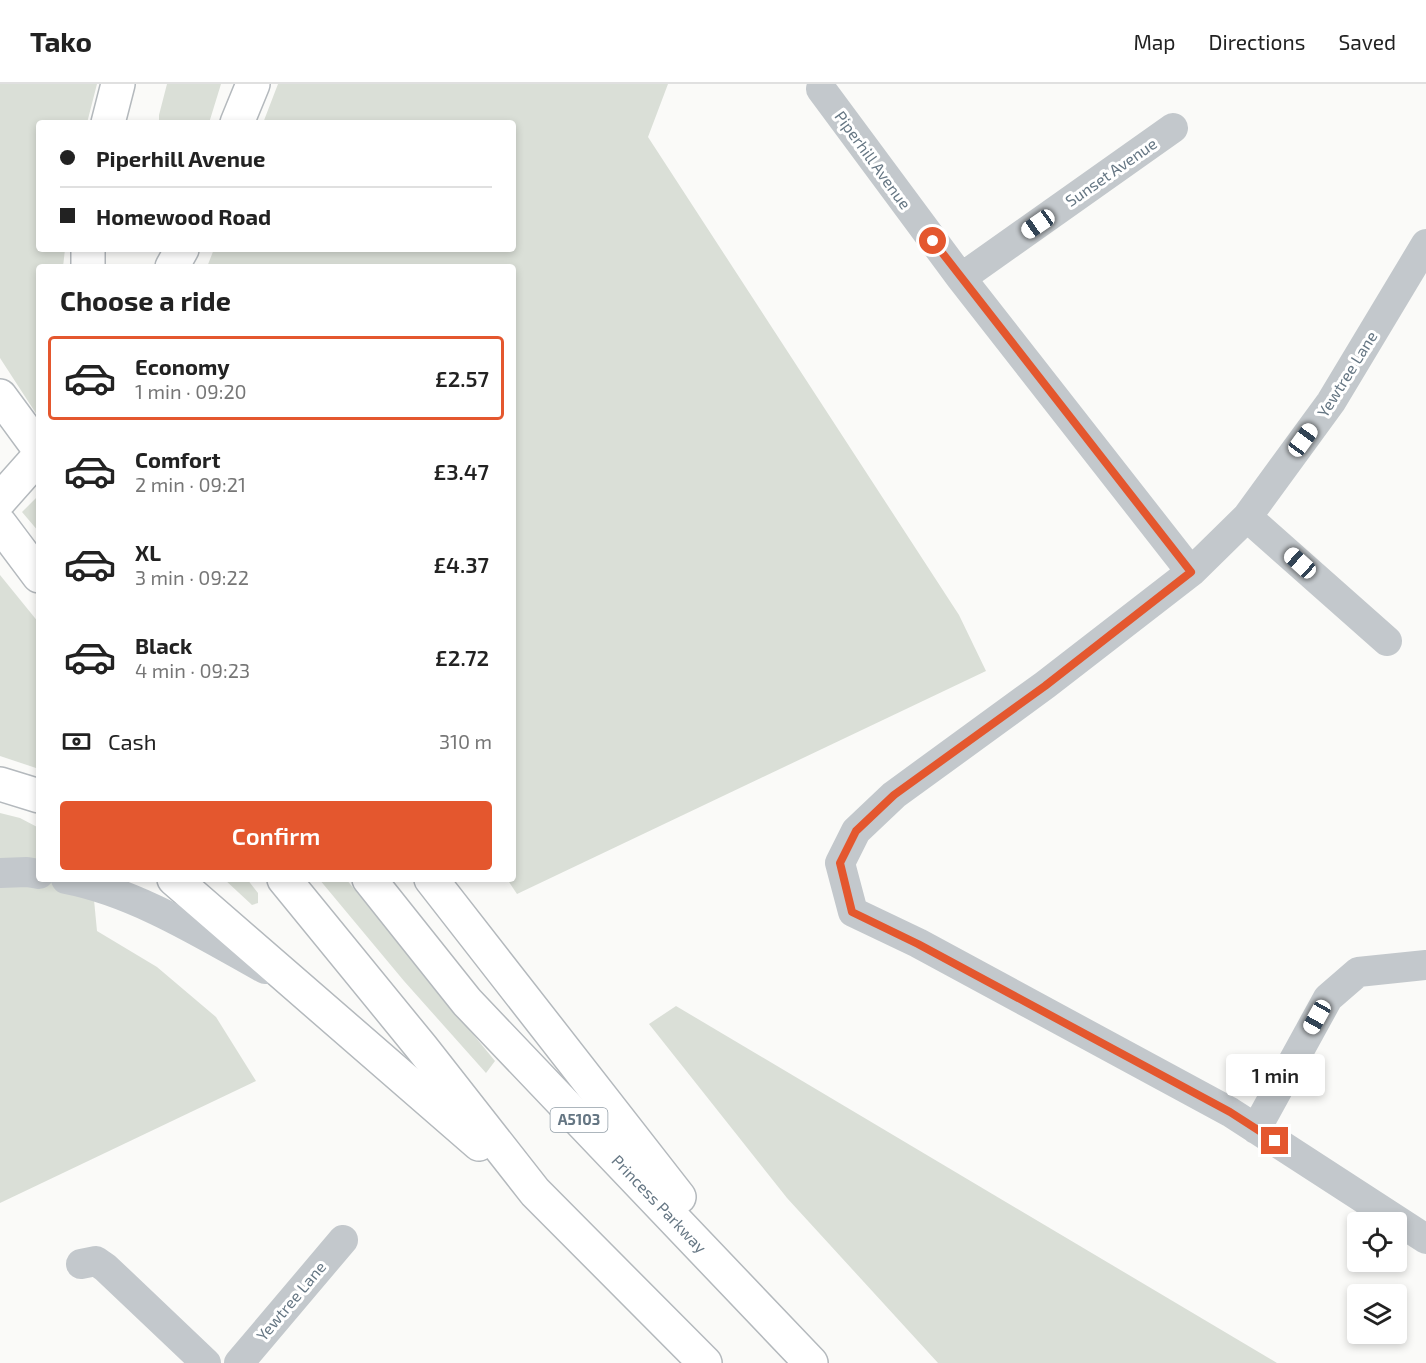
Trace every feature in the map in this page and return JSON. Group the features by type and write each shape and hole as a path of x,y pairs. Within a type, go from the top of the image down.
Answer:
{"highway":[{"path":"109,120 118,84"},
{"path":"238,120 252,84"},
{"path":"0,396 36,445"},
{"path":"0,500 36,459"},
{"path":"0,524 36,572"},
{"path":"0,784 36,795"},
{"path":"177,882 535,1192 705,1363"},
{"path":"286,882 422,1048 535,1192"},
{"name":"Princess Parkway","path":"371,882 466,1002 806,1358"},
{"path":"433,882 806,1358"}],"street":[{"name":"Piperhill Avenue","path":"821,89 961,278 1191,572"},
{"name":"Sunset Avenue","path":"961,278 1173,128"},
{"name":"Yewtree Lane","path":"1256,1129 1230,1112 918,944 852,912 840,863 856,831 894,795 1045,686 1191,572 1247,517 1331,402 1424,255"},
{"path":"1247,517 1387,641"},
{"path":"0,873 36,874"},
{"path":"80,882 146,907 208,937 306,993"},
{"path":"1426,965 1358,972 1328,998 1256,1129 1426,1239"},
{"name":"Yewtree Lane","path":"239,1363 343,1240"},
{"path":"81,1264 96,1262 106,1268 206,1363"}],"shaded area":[{"path":"0,84 97,84 88,120 36,120 36,252 65,252 63,264 36,264 36,413 0,358"},
{"path":"167,84 221,84 210,120 159,120"},
{"path":"278,84 668,84 648,137 959,615 986,671 517,894 509,882 516,882 516,264 208,264 213,252 516,252 516,120 264,120"},
{"path":"36,498 36,528 22,512"},
{"path":"0,575 36,619 36,768 0,756"},
{"path":"0,813 20,818 36,826 36,882 92,882 97,931 157,967 216,1017 256,1081 0,1203"},
{"path":"227,882 249,882 258,893 258,903 252,905"},
{"path":"322,882 348,882 495,1061 486,1073 404,981"},
{"path":"676,1006 1277,1363 938,1363 787,1198 649,1024"}],"route":[{"path":"933,241 1191,572 1045,686 894,795 856,831 840,863 852,912 918,944 1230,1112 1275,1141"}]}
